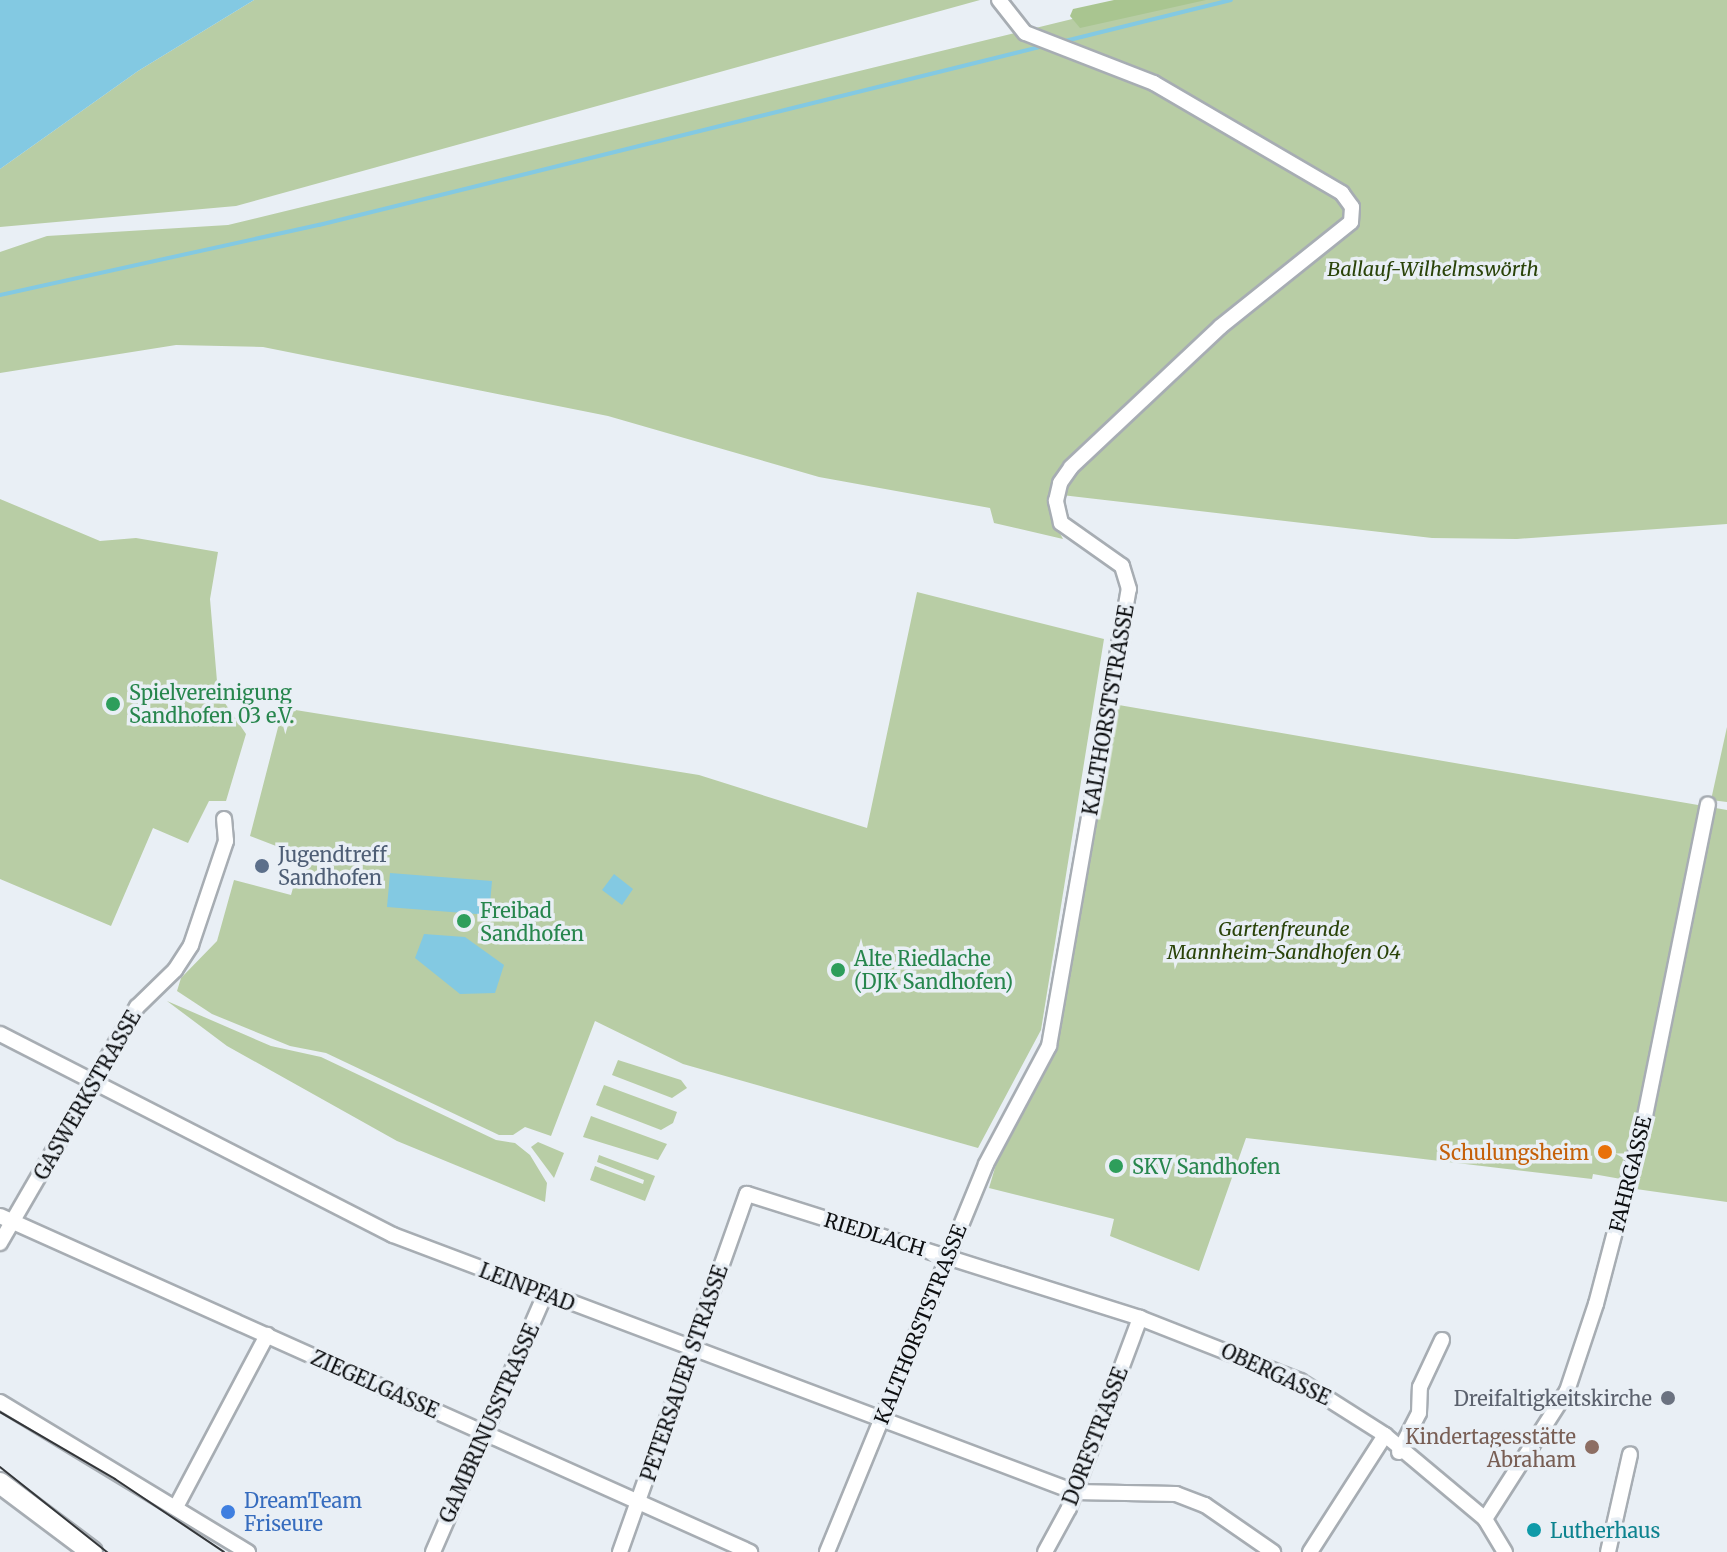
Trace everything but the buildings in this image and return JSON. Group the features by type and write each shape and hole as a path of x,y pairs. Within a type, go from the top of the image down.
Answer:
{"street":[{"name":"KALTHORSTSTRASSE","path":"827,1552 1000,1131 1049,1046 1129,589 1122,566 1061,523 1056,501 1060,483 1071,467 1220,327 1351,222 1352,207 1342,193 1154,83 1025,33 999,0"},
{"name":"FAHRGASSE","path":"1485,1519 1567,1391 1596,1304 1644,1121 1708,804"},
{"name":"GASWERKSTRASSE","path":"0,1243 6,1218 137,1007 175,970 191,945 226,841 224,819"},
{"name":"LEINPFAD","path":"0,1034 393,1235 1075,1492 1176,1494 1205,1505 1273,1552"},
{"name":"RIEDLACH","path":"747,1194 1140,1318"},
{"name":"PETERSAUER STRASSE","path":"620,1552 747,1194"},
{"name":"ZIEGELGASSE","path":"6,1218 750,1552"},
{"name":"GAMBRINUSSTRASSE","path":"433,1552 545,1294"},
{"name":"OBERGASSE","path":"1140,1318 1300,1381 1385,1435 1399,1452 1485,1519 1505,1552"},
{"name":"DORFSTRASSE","path":"1045,1552 1075,1492 1140,1318"},
{"path":"176,1507 267,1335"},
{"path":"1399,1452 1419,1413 1420,1387 1442,1340"},
{"path":"0,1402 176,1507 241,1550"},
{"path":"1310,1552 1385,1435"},
{"path":"1608,1552 1630,1454"},
{"path":"0,1483 84,1549"}],"green space":[{"path":"254,0 980,0 236,206 0,227 0,169 138,71"},
{"path":"1114,0 1206,0 1080,28 1070,16 1073,9"},
{"name":"Ballauf-Wilhelmswörth","path":"1150,0 1727,0 1727,524 1517,539 1432,538 1053,494 1053,520 1063,539 994,523 990,508 819,477 608,416 263,347 176,345 0,373 0,252 47,236 228,225"},
{"name":"Spielvereinigung Sandhofen 03 e.V.","path":"0,499 100,541 136,538 218,552 210,599 218,693 246,734 226,801 209,801 188,843 153,828 111,926 0,879"},
{"path":"917,592 1104,639 1041,1030 978,1148 683,1064 595,1021 551,1136 525,1127 513,1135 499,1135 326,1053 290,1046 212,1014 177,991 181,978 217,941 234,880 291,895 302,856 250,836 283,708 699,775 867,828"},
{"name":"Gartenfreunde Mannheim-Sandhofen 04","path":"1113,704 1727,810 1727,1202 1636,1189 1621,1179 1593,1174 1592,1179 1246,1138 1199,1271 1110,1236 1114,1219 989,1188 1002,1144 1053,1050"},
{"path":"1727,727 1727,802 1711,800"},
{"path":"167,1001 271,1046 321,1057 496,1140 515,1143 530,1155 547,1183 545,1202 397,1141 227,1046"},
{"path":"618,1060 681,1080 687,1088 672,1098 612,1075"},
{"path":"604,1085 677,1112 673,1123 661,1130 596,1105"},
{"path":"591,1116 667,1144 658,1160 583,1137"},
{"path":"538,1142 564,1153 554,1178 531,1147"},
{"path":"599,1155 655,1176 645,1201 590,1180 595,1166 643,1184 644,1180 597,1162"}],"water":[{"path":"0,0 254,0 138,71 0,169"},
{"path":"390,873 492,881 489,915 387,907"},
{"path":"614,874 633,889 622,905 602,890"},
{"path":"424,934 465,937 504,965 495,993 460,994 415,958"}],"waterway":[{"path":"1061,42 1231,0"},
{"path":"0,295 319,225 1044,46"}],"tram line":[{"path":"0,1412 115,1479 224,1552"},
{"path":"0,1467 107,1552"}],"place":[{"name":"Spielvereinigung Sandhofen 03 e.V.","path":"113,704"},
{"name":"Jugendtreff Sandhofen","path":"262,866"},
{"name":"Freibad Sandhofen","path":"464,921"},
{"name":"Alte Riedlache (DJK Sandhofen)","path":"838,970"},
{"name":"Schulungsheim","path":"1605,1152"},
{"name":"SKV Sandhofen","path":"1116,1166"},
{"name":"Dreifaltigkeitskirche","path":"1668,1398"},
{"name":"Kindertagesstätte Abraham","path":"1592,1447"},
{"name":"DreamTeam Friseure","path":"228,1512"},
{"name":"Lutherhaus","path":"1534,1530"}]}
